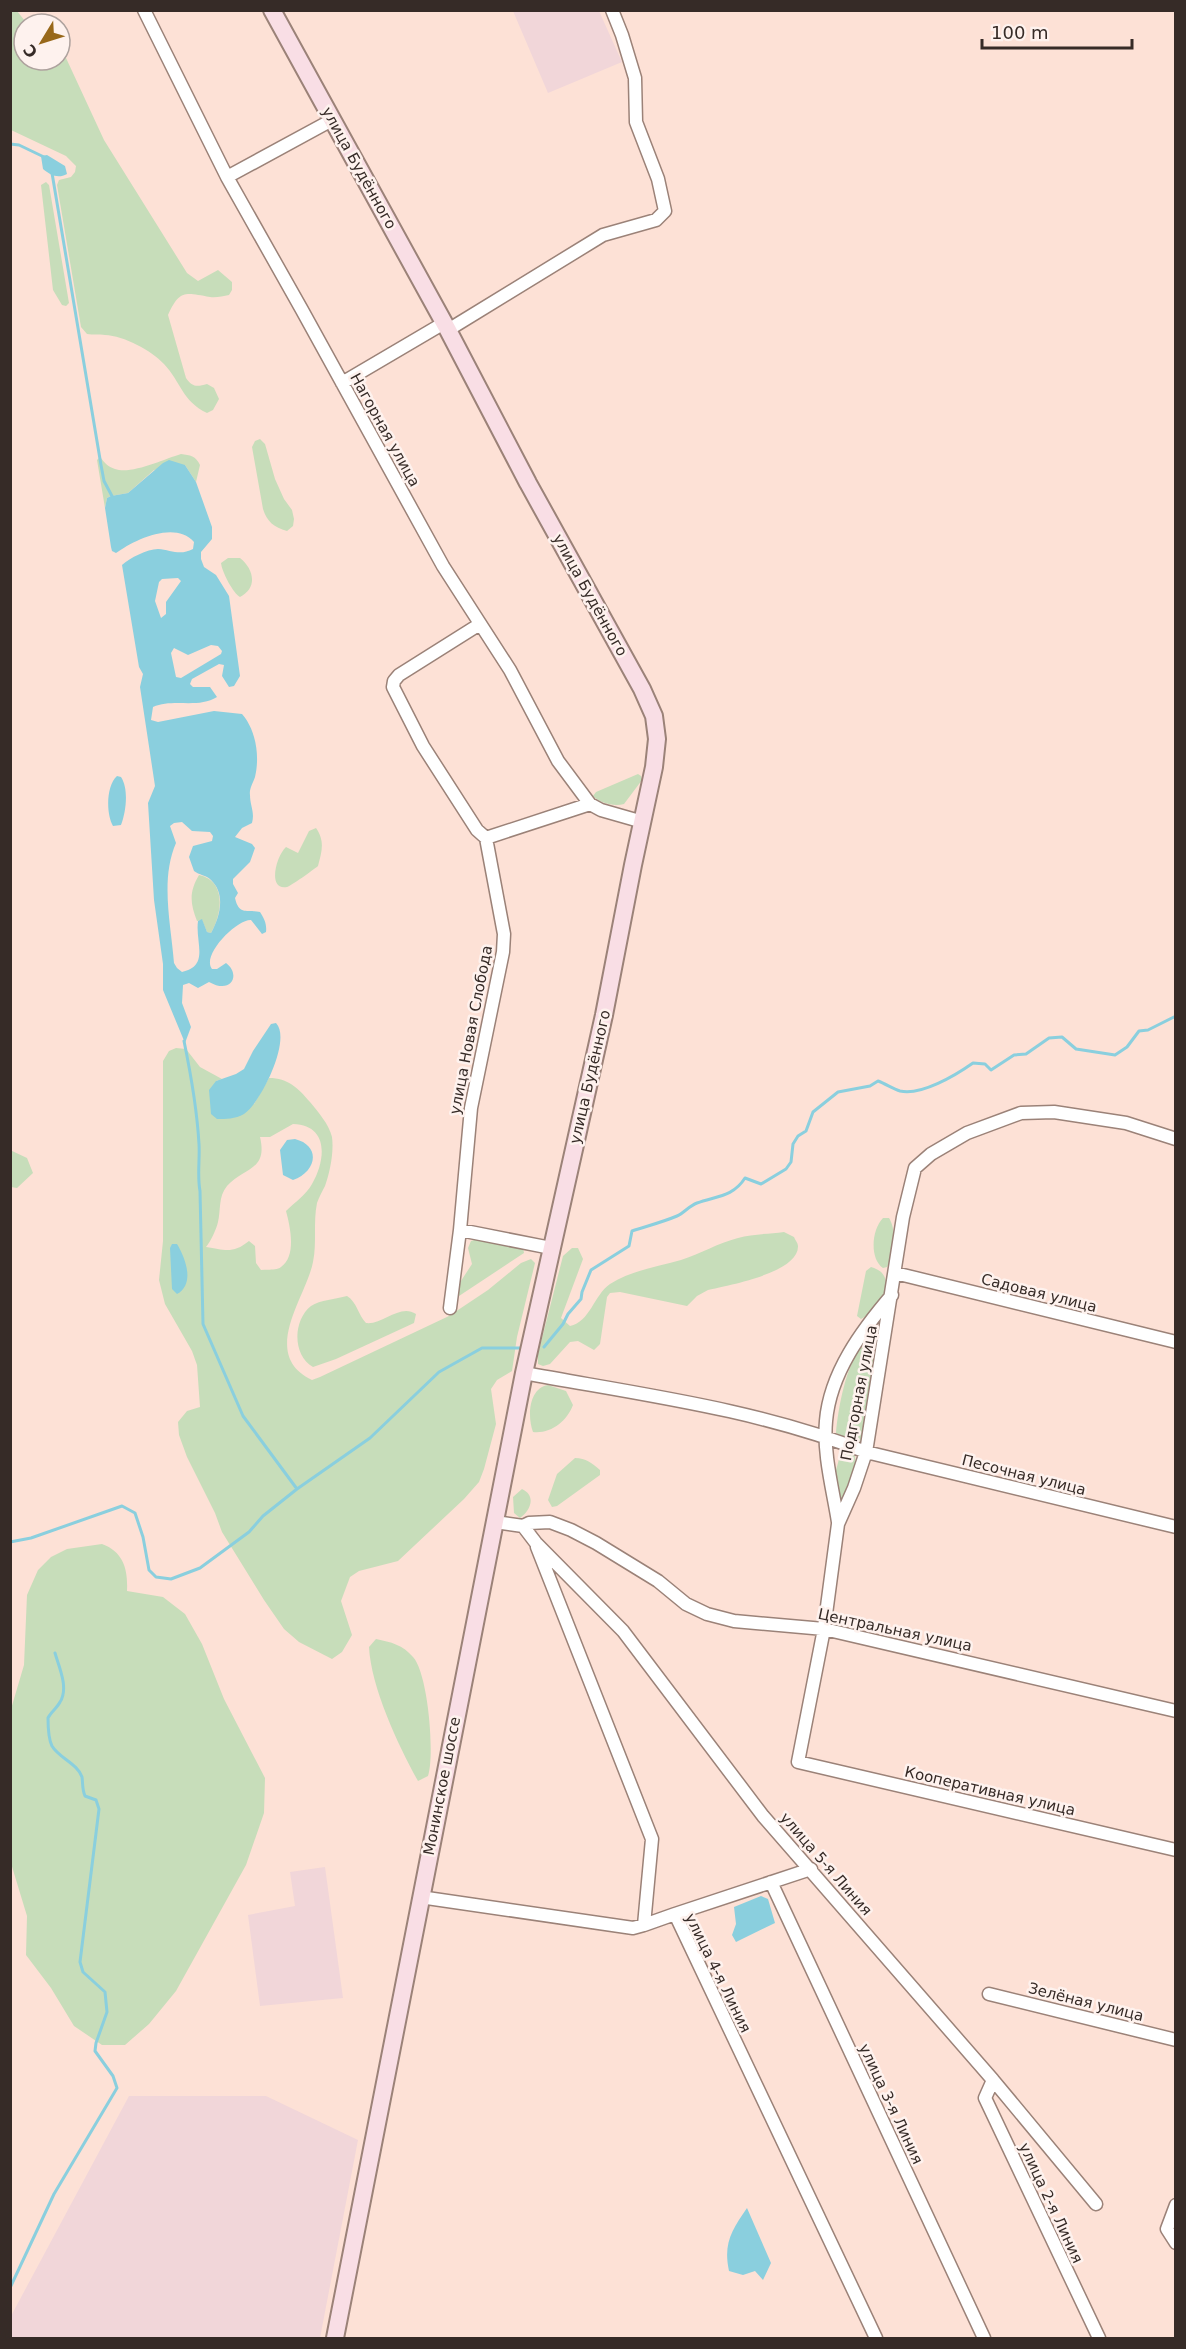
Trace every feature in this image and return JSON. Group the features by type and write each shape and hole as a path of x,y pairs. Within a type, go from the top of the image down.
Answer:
{"main road":[{"name":"улица Будённого","path":"272,10 446,326 528,483 642,689 654,716 657,739 654,767 604,1016 552,1241"},
{"name":"Монинское шоссе","path":"335,2338 420,1897 552,1241"}],"street":[{"name":"Нагорная улица","path":"144,10 227,177 443,566 510,670 558,761 590,804"},
{"path":"342,383 603,235 656,220 665,211 658,179 636,122 635,78 612,10"},
{"path":"227,177 332,120"},
{"name":"улица Новая Слобода","path":"450,1308 460,1230 471,1108 503,952 504,934 486,838 477,830 423,746 393,687 399,675 480,624"},
{"path":"486,838 590,804 601,810 643,822"},
{"name":"Подгорная улица","path":"798,1762 824,1629 838,1524 854,1488 866,1452 903,1217 915,1168 931,1154 967,1133 1021,1113 1054,1113 1126,1123 1176,1138"},
{"path":"460,1230 552,1241"},
{"name":"Садовая улица","path":"894,1273 1176,1342"},
{"path":"838,1524 826,1436 829,1401 837,1377 874,1316 892,1294 912,1278"},
{"path":"524,1373 674,1399 826,1436"},
{"name":"Песочная улица","path":"826,1436 866,1452 1176,1527"},
{"name":"Центральная улица","path":"495,1522 523,1526 529,1523 550,1522 571,1530 658,1581 686,1604 707,1614 734,1621 824,1629 1176,1711"},
{"path":"523,1526 536,1543 652,1839 644,1925"},
{"name":"улица 5-я Линия","path":"536,1543 623,1631 764,1816 993,2080 1096,2204"},
{"name":"Кооперативная улица","path":"798,1762 1176,1850"},
{"path":"675,1914 811,1869"},
{"name":"улица 3-я Линия","path":"771,1882 984,2338"},
{"name":"улица 4-я Линия","path":"420,1897 633,1929 675,1914 876,2338"},
{"name":"Зелёная улица","path":"989,1994 1176,2040"},
{"name":"улица 2-я Линия","path":"993,2080 985,2098 1099,2338"},
{"path":"1176,2205 1167,2229 1176,2243"}],"shaded area":[{"path":"513,11 599,11 622,62 548,93"},
{"path":"325,1867 343,1998 260,2006 248,1915 295,1906 290,1872"},
{"path":"129,2096 266,2096 358,2140 320,2338 11,2338 11,2316"}],"green space":[{"path":"10,11 17,11 12,12 12,72 72,71 104,140 187,273 198,281 218,270 232,282 229,295 212,297 189,294 180,297 168,315 186,378 195,386 207,384 214,388 219,399 213,410 207,413 192,403 170,371 152,354 120,338 87,334 81,327 57,185 59,180 71,177 76,166 66,156 11,130"},
{"path":"46,182 49,185 69,303 66,306 62,305 53,290 41,185"},
{"path":"260,439 265,444 275,479 284,499 292,510 293,526 287,531 272,523 263,509 252,447 255,441"},
{"path":"181,454 192,457 200,465 196,482 185,465 154,470 128,493 107,498 105,508 97,460 100,457 110,467 130,470"},
{"path":"228,558 240,558 251,573 250,589 240,597 231,587 222,567 221,563"},
{"path":"638,774 642,780 624,804 607,804 593,796 596,792"},
{"path":"316,828 322,842 318,866 289,886 281,887 277,884 275,872 282,851 286,847 298,853 309,831"},
{"path":"199,875 208,878 214,884 220,899 218,917 211,933 207,932 202,920 197,921 193,909 192,892"},
{"path":"176,1048 186,1049 200,1067 222,1079 216,1081 254,1104 269,1078 287,1082 297,1088 310,1102 331,1132 331,1162 325,1186 317,1203 313,1262 290,1325 287,1341 289,1356 297,1369 312,1380 449,1316 488,1290 521,1263 531,1259 535,1263 517,1337 512,1371 497,1380 491,1389 496,1424 479,1482 398,1561 359,1571 350,1577 341,1601 352,1635 342,1652 332,1659 299,1642 284,1629 264,1600 222,1532 179,1435 178,1422 187,1411 200,1407 197,1365 192,1351 165,1304 159,1280 163,1241 163,1061 169,1051","holes":["293,1124 305,1126 319,1137 322,1155 317,1175 310,1188 286,1211 291,1241 286,1262 277,1269 261,1270 256,1263 255,1246 249,1241 233,1249 206,1247 217,1225 224,1190 253,1167 261,1156 260,1137 270,1137"]},
{"path":"10,1150 27,1158 33,1173 17,1188 11,1187"},
{"path":"883,1218 889,1218 894,1236 889,1262 887,1267 883,1268 874,1251 874,1236"},
{"path":"784,1232 794,1237 798,1244 795,1255 787,1264 746,1281 708,1290 697,1296 687,1306 620,1292 610,1293 607,1297 600,1344 594,1350 578,1341 570,1342 550,1364 543,1366 538,1364 538,1354 563,1256 572,1248 578,1248 583,1259 561,1318 570,1326 587,1314 610,1284 627,1275 681,1260 738,1238"},
{"path":"478,1239 523,1248 524,1253 456,1298 459,1284 472,1264 468,1248 471,1241"},
{"path":"871,1267 880,1271 885,1277 886,1285 875,1309 861,1319 857,1316 866,1271"},
{"path":"347,1296 366,1323 410,1311 416,1314 414,1323 336,1359 313,1367 306,1362 298,1346 298,1328 301,1320 311,1306"},
{"path":"863,1346 869,1347 877,1355 862,1440 858,1443 836,1433 848,1374 857,1353"},
{"path":"548,1385 566,1391 573,1405 558,1425 546,1431 533,1432 530,1411 533,1397 542,1387"},
{"path":"846,1451 855,1456 855,1470 838,1509 836,1470 841,1452"},
{"path":"575,1458 591,1463 600,1470 600,1475 557,1506 552,1507 548,1500 557,1474"},
{"path":"522,1489 531,1499 527,1512 520,1518 514,1513 513,1497"},
{"path":"102,1544 120,1557 127,1576 127,1591 163,1597 185,1614 202,1644 224,1699 265,1778 264,1813 246,1865 176,1991 149,2024 125,2045 102,2045 74,2026 51,1988 26,1955 27,1916 10,1860 11,1709 24,1665 27,1595 38,1570 51,1557 67,1549"},
{"path":"376,1639 387,1641 409,1653 423,1679 429,1715 431,1751 428,1776 418,1781 394,1733 380,1697 369,1647"}],"water":[{"path":"47,155 65,166 67,174 54,176 43,169 41,156"},
{"path":"169,460 185,465 196,482 212,527 212,539 201,552 201,559 204,567 216,575 229,596 240,676 234,686 229,687 222,676 224,665 219,664 192,679 190,684 193,687 210,687 217,697 210,701 194,703 161,704 153,707 151,720 158,722 214,711 242,714 247,720 254,735 257,752 255,777 250,793 253,819 252,823 242,828 235,837 252,844 255,848 250,862 233,879 233,884 238,893 235,898 241,910 260,912 266,929 266,932 262,934 251,920 245,921 230,931 216,947 211,955 210,963 212,969 217,969 226,963 231,968 233,977 232,982 228,985 209,982 198,988 189,983 183,985 182,1003 191,1027 185,1043 163,990 163,964 154,900 148,803 155,786 140,687 143,674 139,667 122,565 139,554 154,549 188,551 193,549 194,542 186,536 166,532 144,538 116,553 111,547 105,508 107,498 128,493","holes":["178,578 181,581 166,602 166,614 161,618 155,601 159,582 162,579","211,645 218,646 222,651 221,654 181,678 176,677 171,653 174,648 188,655","182,822 192,831 210,832 213,836 212,841 193,846 189,857 194,871 209,878 216,886 220,899 219,913 211,933 207,932 202,919 198,921 199,959 191,969 182,972 174,963 168,902 171,857 176,843 170,826"]},
{"path":"117,776 121,777 124,782 126,801 121,825 113,826 109,815 108,800 111,786"},
{"path":"276,1023 280,1031 280,1042 266,1085 251,1108 244,1114 234,1118 217,1119 211,1114 209,1090 216,1081 244,1069 271,1024"},
{"path":"295,1139 304,1142 309,1147 313,1159 307,1171 293,1180 283,1175 280,1150 287,1140"},
{"path":"172,1244 177,1244 187,1271 186,1284 177,1294 172,1289 170,1248"},
{"path":"761,1896 768,1899 775,1923 736,1942 732,1935 736,1924 734,1907"},
{"path":"747,2208 771,2263 763,2280 755,2271 743,2275 729,2271 727,2252 730,2237"}],"waterway":[{"path":"10,144 19,145 44,157"},
{"path":"52,173 104,481 113,498"},
{"path":"544,1347 581,1299 591,1270 629,1246 632,1231 680,1215 697,1203 724,1195 735,1189 745,1178 761,1184 786,1169 791,1162 793,1144 798,1136 806,1131 813,1112 838,1092 870,1086 878,1081 900,1091 908,1092 928,1088 973,1063 985,1064 991,1070 1014,1055 1026,1054 1049,1038 1062,1037 1076,1049 1115,1055 1127,1047 1139,1031 1148,1030 1176,1016"},
{"path":"184,1041 199,1144 203,1324 243,1416 297,1489"},
{"path":"10,1542 31,1538 122,1506 135,1513 143,1537 149,1570 156,1577 171,1579 200,1568 249,1532 263,1516 297,1489 370,1438 439,1372 482,1348 520,1348"},
{"path":"10,2288 54,2194 117,2088 113,2076 95,2051 107,2012 105,1992 83,1972 80,1962 99,1809 96,1800 85,1796 80,1772 55,1750 50,1740 48,1718 60,1702 64,1690 55,1653"}]}
